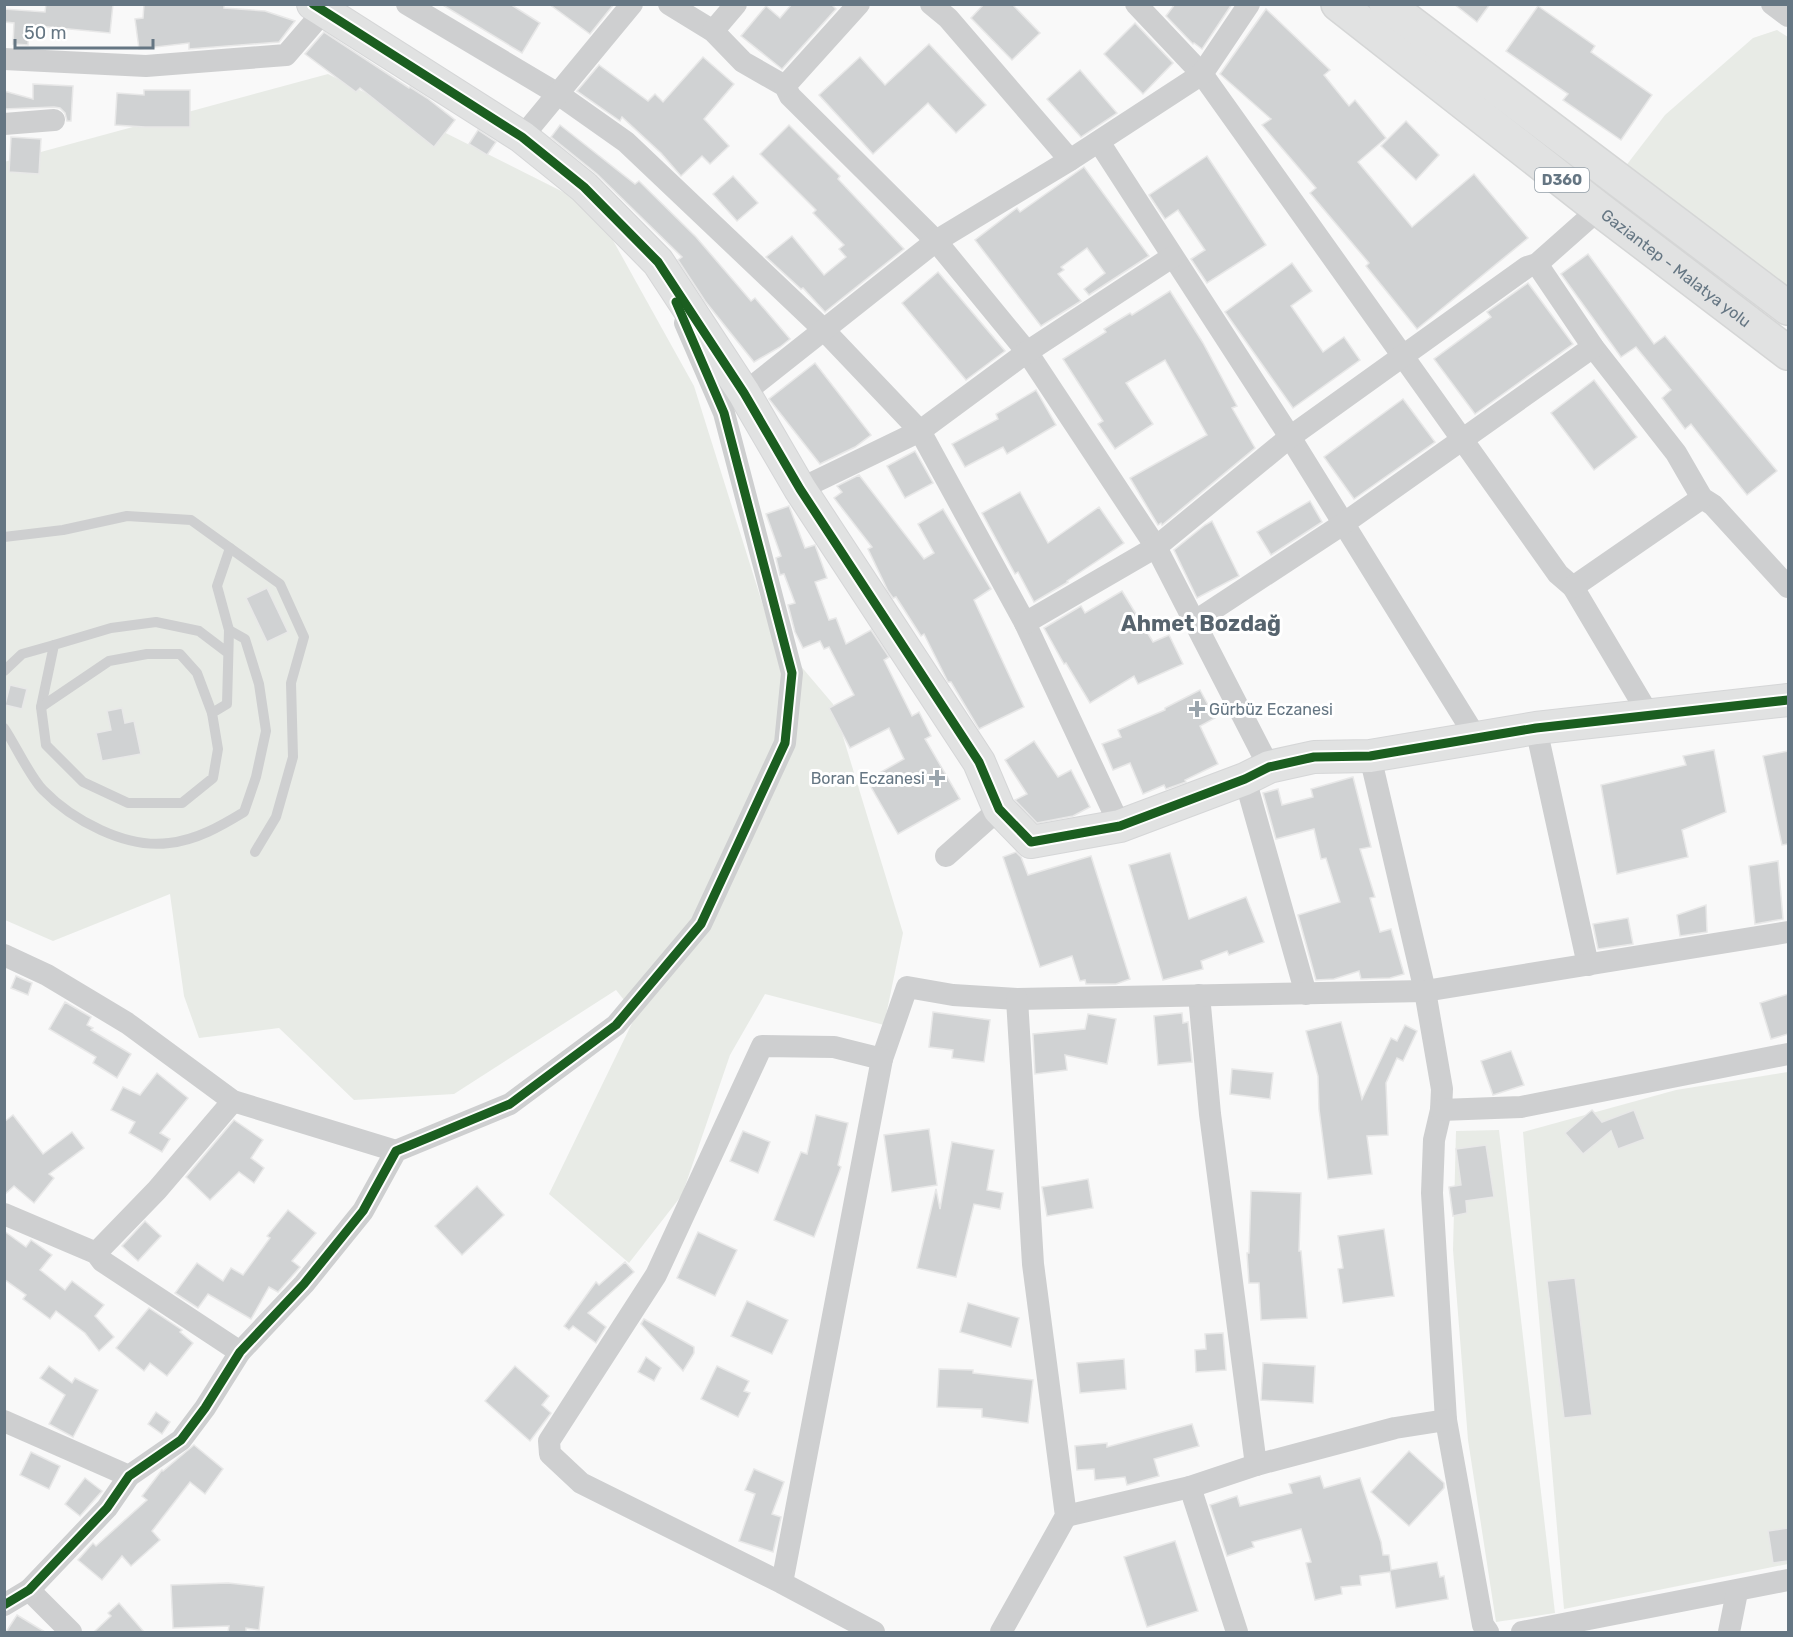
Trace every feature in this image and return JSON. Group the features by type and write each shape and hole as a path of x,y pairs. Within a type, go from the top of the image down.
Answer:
{"highway":[{"name":"Gaziantep - Malatya yolu","path":"1338,4 1599,209 1788,353"},
{"name":"D360","path":"1386,4 1788,308"}],"street":[{"path":"406,4 558,94 626,142 823,329 920,431 1024,623 1120,826"},
{"path":"522,137 632,4"},
{"path":"669,4 713,31 742,62 785,86 790,96 936,242 1027,352 1156,547 1194,622 1257,773 1306,994"},
{"path":"713,31 736,4"},
{"path":"785,86 859,4"},
{"path":"931,4 948,18 1070,160"},
{"path":"1136,4 1202,74 1558,574 1573,587 1649,715"},
{"path":"744,393 936,242 1099,142 1202,74 1249,4"},
{"path":"1772,4 1788,16"},
{"path":"4,58 146,66 286,55 319,8 522,137 584,187 658,262 744,393 800,489 979,762 999,809 1031,842 1120,826 1257,773 1314,757 1370,756 1536,728 1788,700"},
{"path":"4,124 54,120"},
{"path":"1099,142 1290,437 1477,739"},
{"path":"1024,623 1156,547 1290,437 1527,267 1537,264 1599,209"},
{"path":"800,489 920,431 1027,352 1172,257"},
{"path":"4,1605 29,1590 107,1508 129,1476 181,1440 206,1408 240,1352 304,1284 363,1211 396,1151 510,1104 616,1025 701,924 785,743 792,673 724,412 658,262"},
{"path":"1537,264 1593,347 1676,453 1702,498 1713,505 1788,587"},
{"path":"1194,622 1343,524 1593,347"},
{"path":"1573,587 1702,498"},
{"path":"1536,728 1588,965"},
{"path":"1370,756 1425,992 1442,1089 1441,1110 1434,1140 1432,1193 1446,1420 1483,1625 1488,1632"},
{"path":"946,856 999,809"},
{"path":"782,1582 882,1059 907,987 952,995 1017,999 1425,992 1788,932"},
{"path":"4,955 47,975 127,1023 233,1101 396,1151"},
{"path":"1199,995 1210,1114 1256,1465"},
{"path":"1001,1632 1066,1516 1033,1264 1017,999"},
{"path":"874,1632 782,1582 581,1483 550,1454 549,1441 656,1275 762,1046 834,1047 882,1059"},
{"path":"1441,1110 1521,1107 1788,1054"},
{"path":"96,1253 157,1190 233,1101"},
{"path":"4,1214 96,1253 102,1261 240,1352"},
{"path":"1066,1516 1190,1487 1256,1465 1395,1428 1446,1420"},
{"path":"4,1421 129,1476"},
{"path":"1190,1487 1237,1632"},
{"path":"1522,1632 1737,1592 1788,1580"},
{"path":"29,1590 71,1632"},
{"path":"1729,1632 1737,1592"}],"lane":[{"path":"4,537 63,530 127,516 191,520 280,584 304,637 291,683 293,757 276,817 255,852"},
{"path":"212,714 227,704 229,630 216,586 230,548"},
{"path":"4,671 22,654 111,628 156,622 199,631 228,653"},
{"path":"4,728 42,789 78,820 133,842 169,843 212,831 244,812 256,777 266,731 259,684 244,639 229,630"},
{"path":"41,707 108,662 147,654 180,654 197,673 212,714 218,749 213,778 182,803 128,804 83,782 46,745 41,707 54,645"}],"shaded area":[{"path":"1777,30 1788,37 1788,286 1625,167 1665,115 1753,38"},
{"path":"328,74 595,208 694,386 771,631 833,704 903,933 884,1025 765,994 730,1055 682,1195 629,1263 549,1194 636,1015 616,990 454,1094 354,1100 279,1028 199,1038 184,996 170,894 53,941 5,920 4,162"},
{"path":"1788,1072 1788,1564 1564,1609 1523,1132 1676,1090"},
{"path":"1499,1130 1555,1613 1496,1622 1468,1440 1453,1250 1456,1131"}],"building":[{"path":"46,4 113,4 110,33 29,25 28,45 13,44 14,23 4,22 4,9 45,12"},
{"path":"144,4 224,4 224,8 265,11 295,21 279,42 189,49 189,43 139,49 135,19 143,18"},
{"path":"441,4 510,4 540,23 522,53"},
{"path":"549,4 614,4 590,34"},
{"path":"792,4 831,4 836,9 782,69 741,36 766,6 780,18"},
{"path":"984,4 1012,4 1040,33 1012,60 971,18"},
{"path":"1175,4 1232,4 1202,49 1193,44 1166,16"},
{"path":"1454,4 1490,4 1477,22"},
{"path":"1538,6 1595,46 1591,52 1652,95 1621,140 1563,100 1568,94 1506,51"},
{"path":"1266,9 1330,70 1324,75 1349,106 1355,100 1386,138 1358,162 1412,227 1474,174 1528,238 1417,329 1366,266 1369,263 1310,193 1316,188 1262,125 1271,119 1220,74"},
{"path":"1135,23 1173,63 1143,94 1104,54"},
{"path":"324,32 427,98 455,120 434,147 360,88 356,92 305,54"},
{"path":"929,44 986,105 956,133 928,103 873,154 819,95 860,57 885,85"},
{"path":"703,57 734,84 704,119 729,146 710,164 702,156 681,176 661,153 622,117 620,121 577,91 599,65 648,101 655,94 663,102"},
{"path":"1080,70 1117,113 1081,137 1047,99"},
{"path":"33,84 73,86 71,121 67,121 65,113 60,108 4,109 4,91 33,99"},
{"path":"144,90 190,90 190,127 115,125 117,93 144,95"},
{"path":"1406,121 1439,155 1416,180 1381,146"},
{"path":"560,125 635,184 639,181 696,237 751,301 755,298 790,339 754,362 705,301 678,260 682,257 597,174 551,137"},
{"path":"789,125 840,176 838,179 904,249 825,312 803,288 801,289 766,257 792,236 824,275 846,257 839,249 844,245 813,213 816,210 760,154"},
{"path":"478,130 496,142 487,155 469,144"},
{"path":"11,137 41,139 39,174 9,172"},
{"path":"1207,156 1266,245 1207,283 1191,259 1205,250 1178,210 1165,219 1149,195"},
{"path":"1084,167 1149,256 1089,295 1084,289 1105,273 1087,248 1061,267 1064,270 1058,274 1081,301 1041,326 975,240 1017,208 1020,212"},
{"path":"733,176 758,203 737,221 713,194"},
{"path":"1588,254 1654,344 1665,336 1777,471 1747,495 1691,424 1685,429 1662,398 1671,390 1636,347 1621,357 1561,274"},
{"path":"1292,263 1312,291 1291,306 1323,352 1344,337 1360,360 1293,408 1225,312"},
{"path":"938,272 1005,351 966,380 902,303"},
{"path":"1528,283 1573,344 1475,414 1434,359 1491,317 1487,312"},
{"path":"1170,291 1203,343 1237,406 1232,408 1255,448 1162,525 1161,523 1158,525 1130,478 1207,435 1165,360 1126,383 1153,424 1115,449 1098,424 1103,421 1063,359 1106,332 1104,329 1130,313 1132,315"},
{"path":"815,363 871,435 855,447 820,464 769,399"},
{"path":"1594,380 1637,437 1594,470 1551,413"},
{"path":"1036,390 1056,425 1007,454 1003,447 965,467 952,444 998,419 996,414"},
{"path":"1403,399 1435,442 1354,499 1324,457"},
{"path":"915,451 933,483 905,498 887,466"},
{"path":"859,475 924,559 934,553 918,524 943,509 991,589 974,600 1024,707 979,729 951,682 948,682 924,634 921,636 896,597 893,598 888,591 868,549 872,547 834,498 842,492 837,486"},
{"path":"1020,492 1048,543 1099,507 1124,543 1068,582 1034,602 1018,572 1015,574 982,513"},
{"path":"1310,501 1322,522 1271,555 1257,532"},
{"path":"789,506 805,548 815,545 827,578 815,582 829,620 836,618 846,644 871,630 889,657 884,660 912,716 919,712 931,736 925,739 960,799 898,834 867,780 904,759 889,728 850,748 829,708 854,695 829,647 824,649 820,641 803,648 795,632 788,605 795,603 784,574 780,575 776,558 781,556 766,514"},
{"path":"1212,521 1239,576 1197,598 1174,550"},
{"path":"267,588 288,632 267,642 246,598"},
{"path":"1122,591 1153,642 1169,635 1183,664 1138,684 1134,676 1090,703 1044,628 1081,606 1085,613"},
{"path":"10,685 27,689 22,709 5,705"},
{"path":"1200,690 1215,718 1200,726 1218,764 1185,780 1186,782 1166,789 1164,785 1143,794 1130,763 1113,770 1102,744 1121,737 1118,730 1165,710"},
{"path":"122,708 125,723 134,721 141,754 102,761 96,733 111,730 107,711"},
{"path":"1034,741 1058,777 1071,770 1090,807 1073,816 1037,823 1015,800 1027,794 1005,760"},
{"path":"1714,750 1726,812 1682,830 1688,857 1617,874 1601,785 1686,765 1683,756"},
{"path":"1788,751 1788,844 1782,845 1763,756"},
{"path":"1353,777 1371,847 1360,849 1375,897 1370,898 1380,932 1391,929 1404,974 1390,978 1361,979 1359,971 1334,979 1316,980 1298,915 1340,902 1326,858 1321,859 1314,829 1276,839 1263,793 1278,789 1282,805 1313,797 1311,789"},
{"path":"1016,852 1021,857 1028,875 1091,856 1130,979 1116,984 1086,984 1085,980 1080,981 1072,956 1040,967 1003,857"},
{"path":"1170,853 1189,919 1246,897 1264,942 1229,955 1227,951 1201,961 1203,969 1163,980 1129,865"},
{"path":"1778,861 1783,919 1755,924 1749,866"},
{"path":"1706,905 1707,932 1680,936 1677,915"},
{"path":"1628,918 1633,944 1598,949 1593,924"},
{"path":"16,976 32,983 28,995 11,988"},
{"path":"1788,994 1788,1034 1771,1039 1760,1003"},
{"path":"65,1002 91,1017 87,1025 93,1028 91,1030 131,1054 117,1078 93,1063 96,1057 49,1029"},
{"path":"933,1012 990,1020 984,1062 952,1058 953,1050 929,1047"},
{"path":"1182,1013 1183,1023 1188,1022 1192,1062 1158,1065 1154,1016"},
{"path":"1088,1014 1116,1019 1107,1064 1065,1055 1067,1070 1035,1074 1033,1034 1085,1029"},
{"path":"1341,1022 1362,1099 1391,1038 1397,1041 1405,1025 1417,1031 1403,1061 1397,1058 1386,1083 1388,1135 1367,1136 1372,1174 1328,1179 1319,1109 1318,1076 1306,1031"},
{"path":"1511,1051 1524,1085 1493,1095 1481,1061"},
{"path":"1232,1069 1273,1073 1270,1099 1230,1094"},
{"path":"157,1073 188,1098 160,1133 170,1139 162,1152 129,1133 135,1122 111,1110 123,1087 140,1095"},
{"path":"1592,1110 1602,1122 1634,1110 1645,1139 1618,1149 1611,1131 1583,1154 1565,1133"},
{"path":"13,1115 43,1154 72,1132 84,1148 49,1174 54,1178 34,1203 14,1186 4,1195 4,1122"},
{"path":"816,1115 848,1123 838,1165 841,1167 814,1237 774,1220 801,1152 807,1154"},
{"path":"234,1120 263,1140 251,1158 264,1168 254,1183 239,1172 210,1200 186,1177"},
{"path":"929,1129 937,1185 892,1192 884,1135"},
{"path":"743,1131 770,1142 758,1173 730,1161"},
{"path":"952,1142 994,1150 987,1190 1003,1193 1000,1209 974,1204 956,1277 917,1268 936,1189 940,1209"},
{"path":"1486,1145 1494,1197 1466,1201 1467,1213 1453,1216 1449,1187 1461,1185 1456,1149"},
{"path":"1088,1179 1093,1208 1047,1216 1042,1187"},
{"path":"477,1186 504,1215 462,1255 435,1226"},
{"path":"1251,1191 1301,1193 1299,1251 1301,1251 1307,1318 1261,1320 1259,1283 1249,1283 1247,1253 1249,1253"},
{"path":"288,1210 316,1233 292,1261 300,1267 278,1292 269,1287 251,1319 208,1294 198,1308 175,1293 197,1263 223,1281 231,1268 243,1275 270,1238 267,1236"},
{"path":"145,1221 161,1236 138,1261 122,1246"},
{"path":"1384,1229 1394,1296 1343,1303 1338,1269 1343,1268 1338,1236"},
{"path":"4,1231 26,1247 31,1240 52,1255 40,1270 65,1290 72,1281 104,1305 95,1316 114,1337 99,1351 85,1333 56,1311 50,1319 23,1299 26,1295 4,1279"},
{"path":"698,1232 737,1250 715,1296 677,1278"},
{"path":"625,1262 634,1272 588,1313 606,1327 596,1343 573,1326 569,1330 564,1326 596,1282 599,1285"},
{"path":"1575,1278 1592,1415 1564,1418 1547,1281"},
{"path":"747,1301 788,1320 772,1354 731,1336"},
{"path":"968,1303 1019,1318 1011,1347 960,1332"},
{"path":"149,1308 182,1330 180,1332 193,1343 167,1376 150,1363 144,1371 116,1348"},
{"path":"644,1319 694,1347 694,1353 683,1371 641,1324"},
{"path":"1223,1333 1226,1370 1196,1372 1195,1350 1206,1349 1205,1334"},
{"path":"646,1357 661,1368 654,1381 638,1372"},
{"path":"1124,1359 1126,1389 1080,1393 1077,1363"},
{"path":"1263,1363 1315,1366 1313,1403 1261,1400"},
{"path":"49,1366 72,1383 75,1378 98,1390 73,1437 49,1424 65,1395 40,1378"},
{"path":"515,1366 549,1396 542,1405 551,1413 530,1441 485,1401"},
{"path":"717,1366 749,1381 744,1391 750,1393 738,1417 701,1399"},
{"path":"939,1369 973,1370 973,1373 1033,1380 1028,1423 982,1417 982,1409 937,1407"},
{"path":"156,1412 170,1422 162,1434 148,1424"},
{"path":"1192,1424 1199,1446 1154,1459 1159,1476 1127,1485 1125,1477 1095,1480 1094,1469 1077,1470 1075,1446 1107,1443 1107,1447"},
{"path":"194,1445 223,1469 205,1494 190,1482 152,1531 160,1540 131,1566 122,1556 102,1580 78,1560 93,1543 96,1546 147,1500 142,1496 162,1470"},
{"path":"1409,1451 1444,1483 1444,1488 1409,1526 1371,1492"},
{"path":"31,1452 60,1466 49,1489 20,1475"},
{"path":"754,1469 784,1482 772,1514 781,1517 773,1552 739,1541 755,1494 745,1490"},
{"path":"1320,1476 1324,1488 1360,1478 1381,1542 1383,1555 1389,1555 1391,1570 1437,1562 1440,1577 1444,1576 1448,1599 1396,1608 1390,1572 1360,1576 1361,1585 1341,1587 1342,1594 1315,1600 1306,1563 1311,1562 1301,1529 1252,1542 1254,1547 1227,1556 1210,1505 1237,1496 1240,1506 1292,1493 1289,1484"},
{"path":"85,1478 102,1491 80,1516 65,1504"},
{"path":"1788,1528 1788,1561 1773,1563 1768,1531"},
{"path":"1175,1541 1198,1611 1147,1627 1124,1557"},
{"path":"228,1583 264,1587 259,1630 246,1628 246,1632 228,1632 229,1626 173,1628 171,1585"},
{"path":"119,1603 144,1632 94,1632 111,1616 108,1613"},
{"path":"17,1615 45,1632 6,1632"}],"cycle path":[{"path":"313,4 522,137 584,187 658,262 744,393 800,489 979,762 999,809 1031,842 1120,826 1245,779 1269,767 1314,757 1370,756 1536,728 1788,700"},
{"path":"4,1605 29,1590 107,1508 129,1476 181,1440 205,1408 240,1352 304,1284 363,1211 396,1151 510,1104 616,1025 701,924 785,743 792,673 724,413 676,302"}],"place":[{"name":"Gürbüz Eczanesi","path":"1197,709"},
{"name":"Boran Eczanesi","path":"937,778"}],"district":[{"name":"Ahmet Bozdağ","path":"1201,623"}]}
